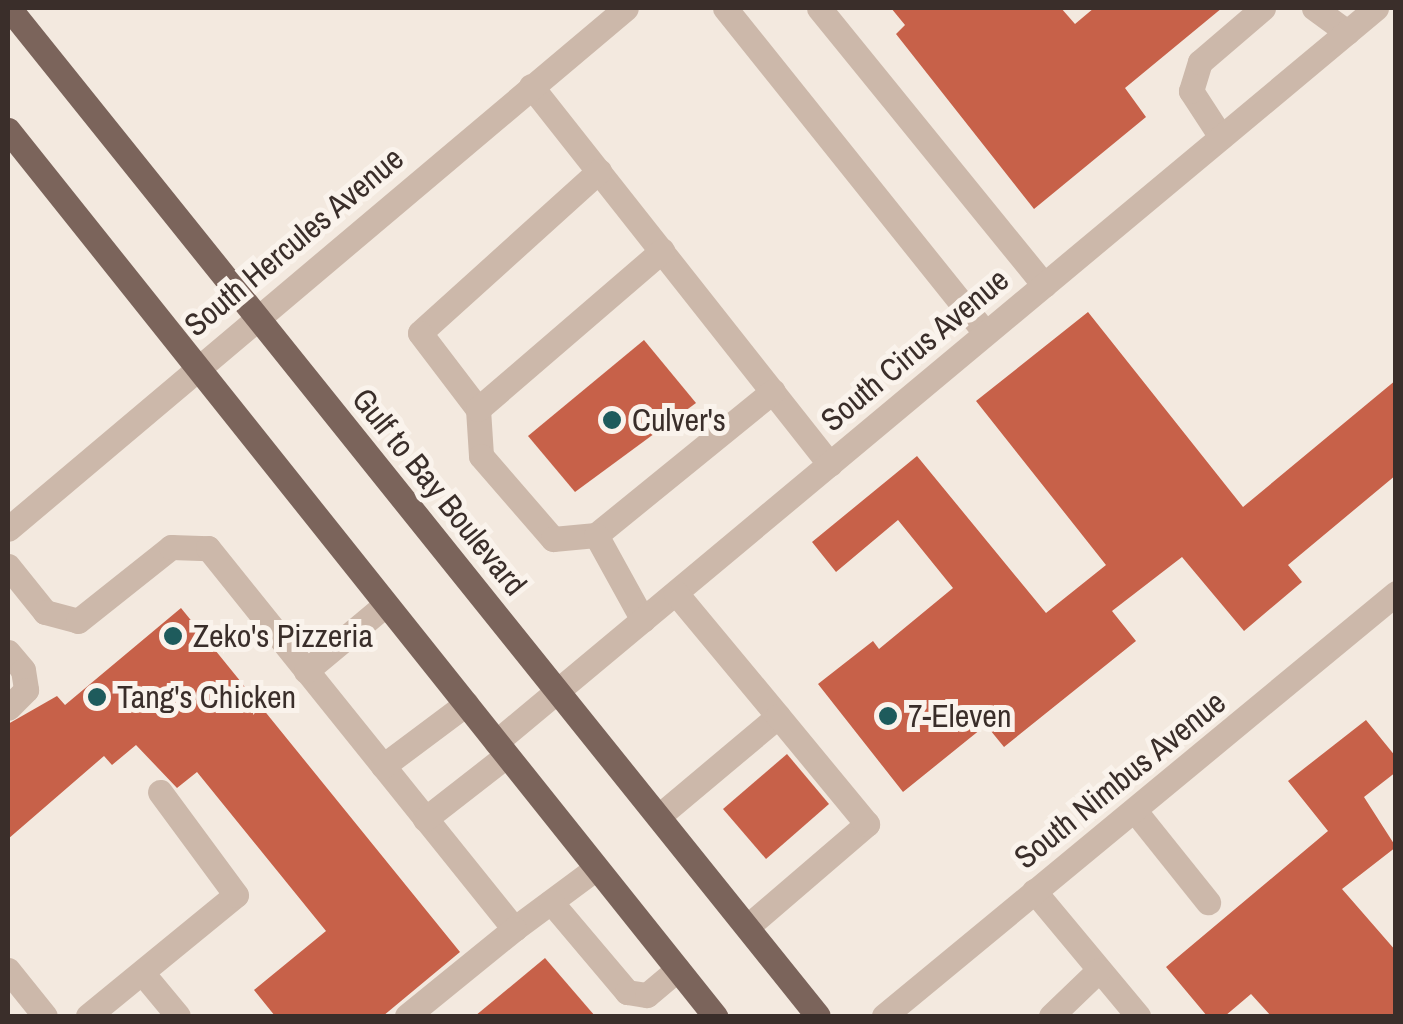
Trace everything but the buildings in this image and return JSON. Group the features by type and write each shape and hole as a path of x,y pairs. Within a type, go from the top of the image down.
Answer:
{"main road":[{"name":"Gulf to Bay Boulevard","path":"10,8 818,1016"},
{"path":"8,130 716,1016"}],"street":[{"name":"South Hercules Avenue","path":"8,529 196,366 626,8"},
{"path":"819,8 1044,284"},
{"path":"1220,138 1192,91 1200,62 1263,8"},
{"path":"1314,8 1347,32"},
{"name":"South Cirus Avenue","path":"425,820 558,691 1376,8"},
{"path":"739,12 986,334"},
{"path":"532,86 830,464"},
{"path":"599,171 425,322 420,333 478,409 481,456 553,539 596,536 773,391"},
{"path":"478,409 662,251"},
{"path":"596,536 644,620"},
{"path":"8,566 46,612 78,621 171,547 190,542 208,548 514,930"},
{"path":"676,593 867,824 748,926"},
{"name":"South Nimbus Avenue","path":"884,1016 1396,593"},
{"path":"306,670 386,604"},
{"path":"8,652 26,690 8,708"},
{"path":"383,766 466,704"},
{"path":"659,816 778,716"},
{"path":"88,1016 236,895 160,792"},
{"path":"1135,810 1208,902"},
{"path":"407,1016 596,868"},
{"path":"1034,891 1138,1016"},
{"path":"551,902 627,992 648,994 678,969"},
{"path":"8,970 45,1016"},
{"path":"1052,1016 1099,970"},
{"path":"144,974 178,1016"}],"place":[{"name":"Culver's","path":"612,420"},
{"name":"Zeko's Pizzeria","path":"173,636"},
{"name":"Tang's Chicken","path":"97,697"},
{"name":"7-Eleven","path":"888,716"}]}
